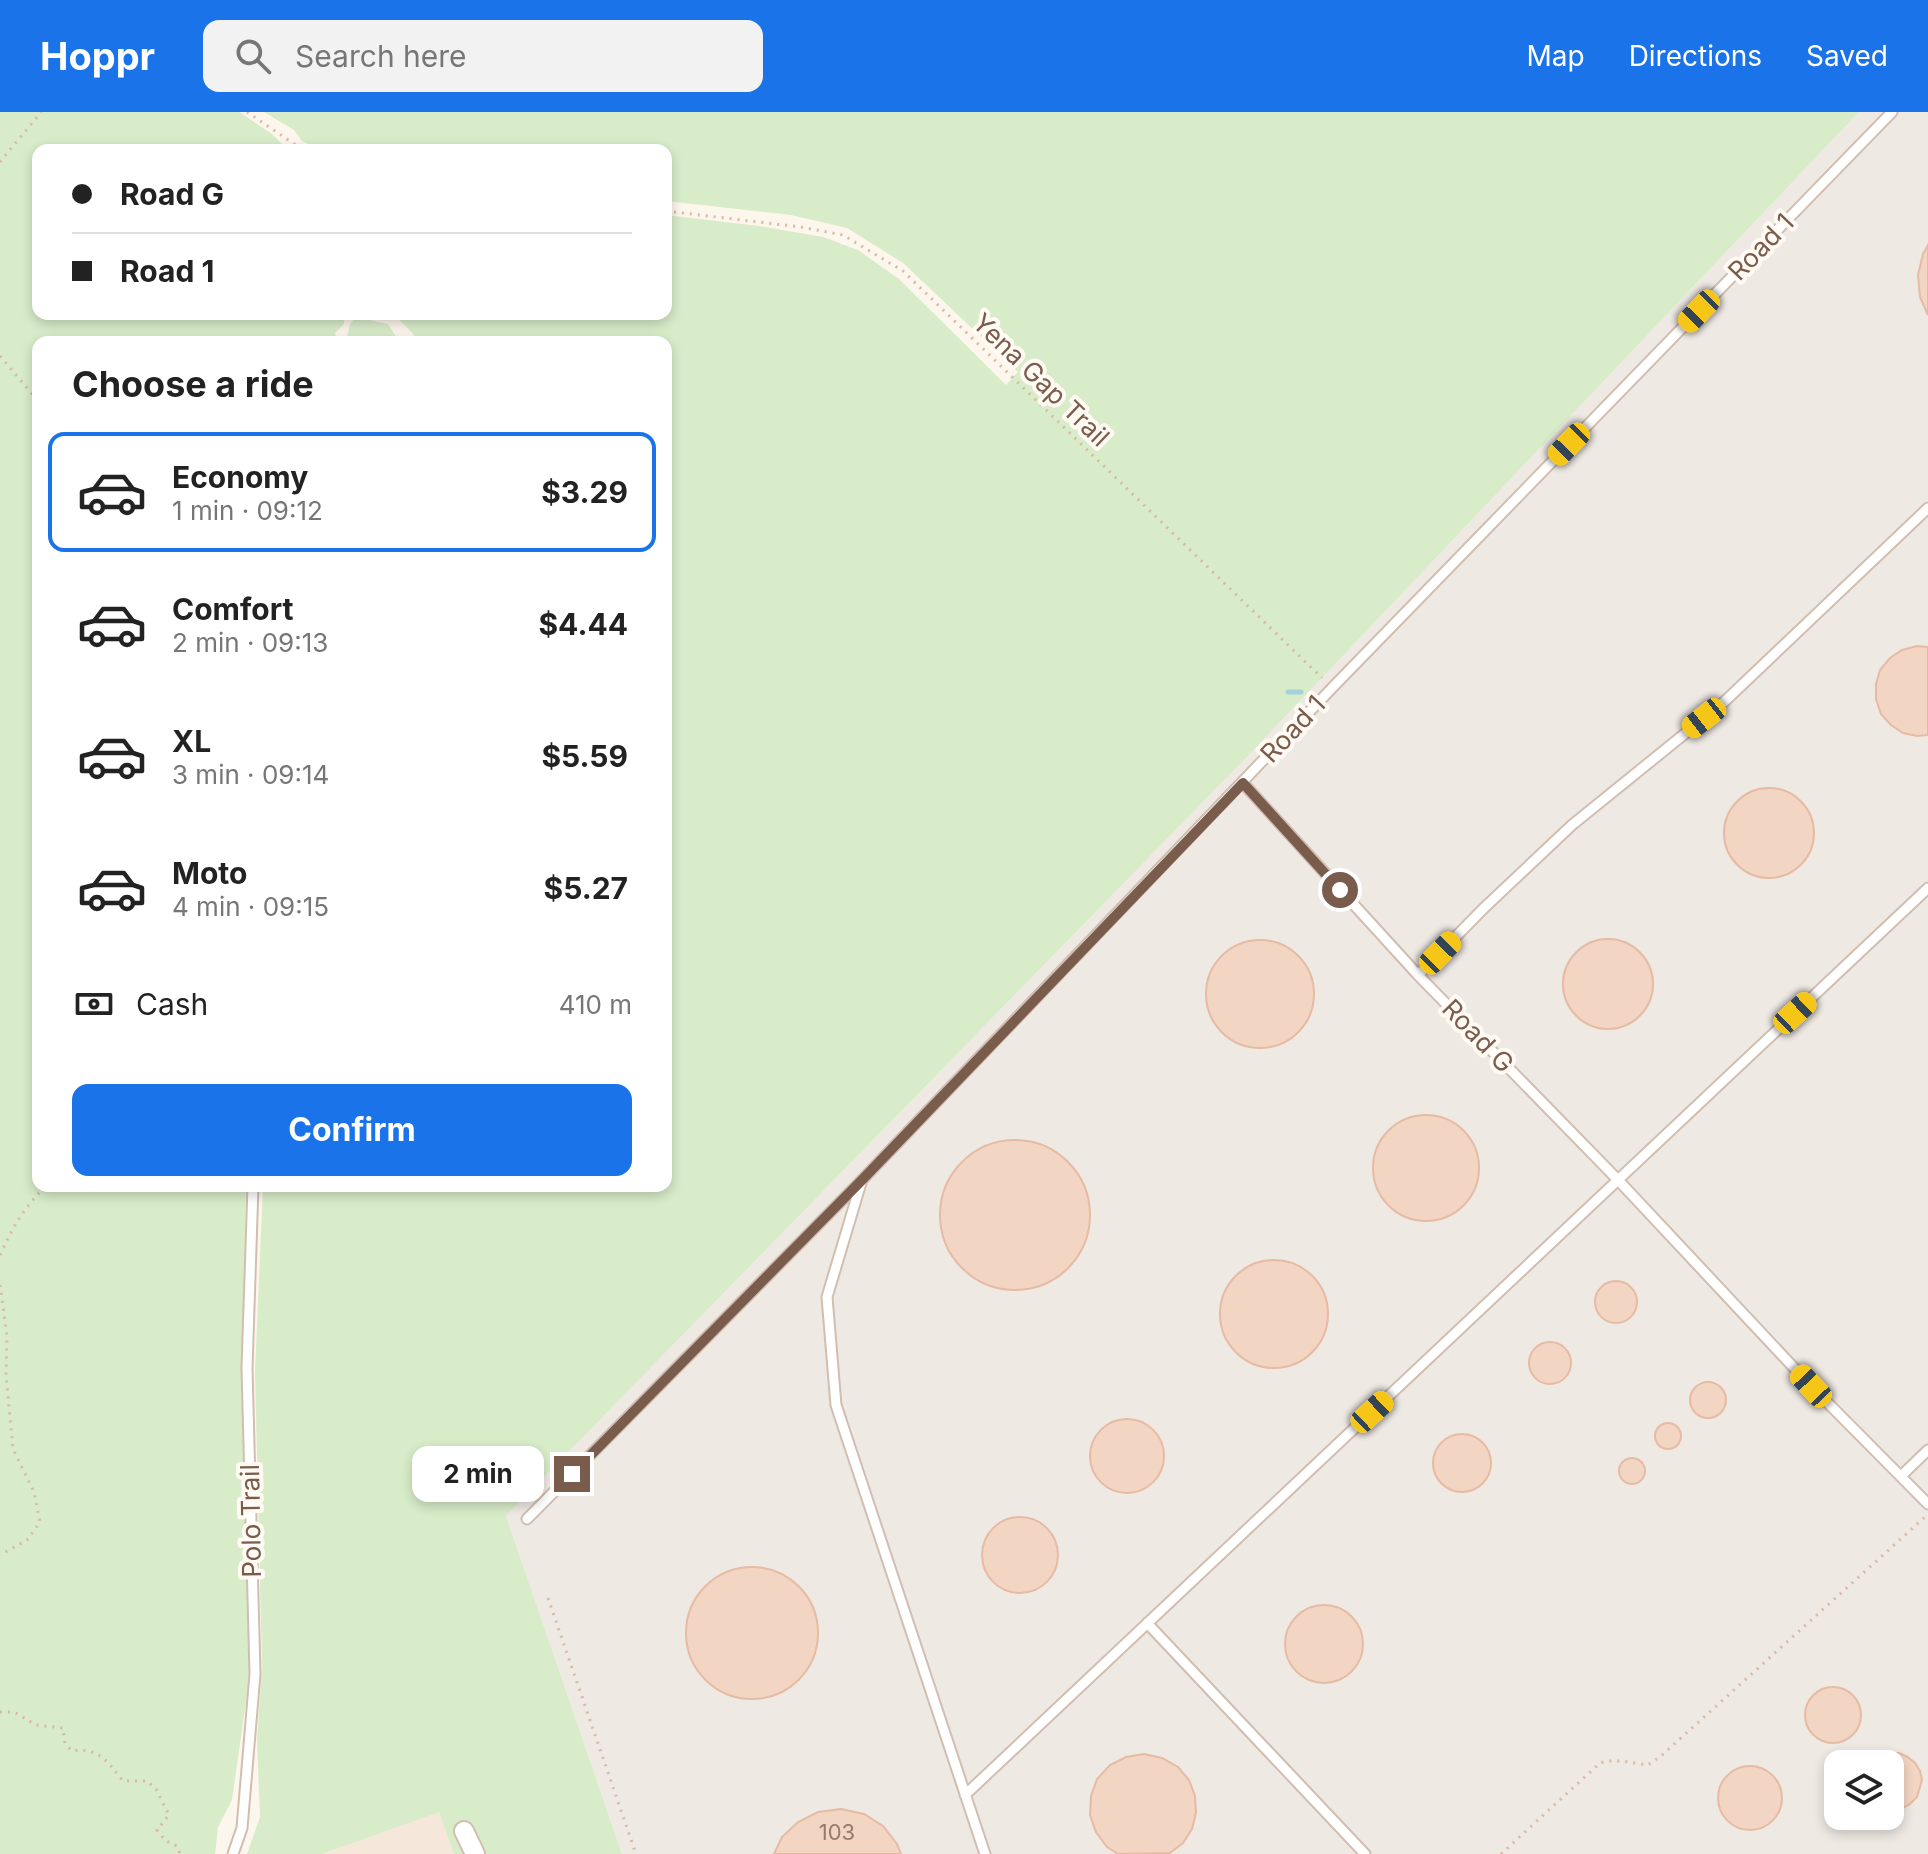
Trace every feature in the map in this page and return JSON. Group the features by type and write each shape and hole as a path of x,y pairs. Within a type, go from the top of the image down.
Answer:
{"street":[{"path":"464,1831 475,1854"}],"lane":[{"name":"Road 1","path":"527,1519 861,1181 1333,687 1892,112"},
{"path":"1418,975 1572,825 1724,702 1928,508"},
{"name":"Road G","path":"1243,783 1418,975 1928,1504"},
{"path":"965,1795 1928,888"},
{"path":"861,1181 827,1297 836,1405 985,1854"},
{"name":"Polo Trail","path":"233,1854 242,1828 255,1674 247,1368 253,1192"},
{"path":"1901,1476 1928,1450"},
{"path":"1147,1623 1365,1854"}],"path":[{"path":"0,162 41,112"},
{"path":"247,112 294,144"},
{"name":"Yena Gap Trail","path":"672,212 843,235 903,271 1333,687"},
{"path":"0,356 32,394"},
{"path":"0,1255 13,1226 40,1192"},
{"path":"0,1285 7,1336 6,1375 13,1449 34,1492 40,1522 27,1540 0,1555"},
{"path":"1501,1854 1600,1763 1610,1760 1648,1765 1661,1756 1928,1514"},
{"path":"548,1598 636,1854"},
{"path":"0,1712 14,1712 36,1725 63,1728 65,1744 72,1751 84,1749 104,1757 123,1781 147,1781 156,1789 169,1815 157,1830 166,1841 177,1846 180,1854"}],"shaded area":[{"path":"1859,112 1928,112 1928,1854 622,1854 506,1516 1243,761"},
{"path":"439,1811 454,1854 322,1854"}],"green space":[{"path":"0,112 239,112 282,144 32,144 32,320 344,320 344,324 335,333 336,336 32,336 32,1192 246,1192 242,1411 251,1666 232,1800 218,1827 215,1854 0,1854"},
{"path":"264,112 1859,112 1243,761 506,1516 622,1854 454,1854 439,1812 322,1854 247,1854 260,1817 257,1740 262,1667 255,1372 263,1192 672,1192 672,336 414,336 400,320 672,320 672,216 823,237 858,250 899,279 1006,385 1018,372 903,263 847,228 791,215 672,202 672,144 308,144 294,130"},
{"path":"354,320 370,320 388,324 396,336 347,336"}],"building":[{"path":"1928,245 1928,315 1920,297 1918,275"},
{"path":"1928,647 1928,735 1917,736 1903,733 1881,714 1876,699 1876,684 1880,670 1890,658 1902,650"},
{"path":"1769,788 1786,792 1801,801 1810,816 1814,833 1810,850 1801,865 1786,874 1769,878 1752,874 1737,865 1728,850 1724,833 1728,816 1737,801 1752,792"},
{"path":"1608,939 1625,943 1640,952 1649,967 1653,984 1649,1001 1640,1016 1625,1025 1608,1029 1591,1025 1576,1016 1567,1001 1563,984 1567,967 1576,952 1591,943"},
{"path":"1260,940 1281,944 1298,956 1310,973 1314,994 1310,1015 1298,1032 1281,1044 1260,1048 1239,1044 1222,1032 1210,1015 1206,994 1210,973 1222,956 1239,944"},
{"path":"1426,1115 1446,1119 1463,1131 1475,1148 1479,1168 1475,1188 1463,1205 1446,1217 1426,1221 1406,1217 1389,1205 1377,1188 1373,1168 1377,1148 1389,1131 1406,1119"},
{"path":"1015,1140 1044,1146 1068,1162 1084,1186 1090,1215 1084,1244 1068,1268 1044,1284 1015,1290 986,1284 962,1268 946,1244 940,1215 946,1186 962,1162 986,1146"},
{"path":"1274,1260 1295,1264 1313,1275 1324,1293 1328,1314 1324,1335 1313,1353 1295,1364 1274,1368 1253,1364 1235,1353 1224,1335 1220,1314 1224,1293 1235,1275 1253,1264"},
{"path":"1616,1281 1631,1287 1637,1302 1631,1317 1616,1323 1601,1317 1595,1302 1601,1287"},
{"path":"1550,1342 1565,1348 1571,1363 1565,1378 1550,1384 1535,1378 1529,1363 1535,1348"},
{"path":"1708,1382 1721,1387 1726,1400 1721,1413 1708,1418 1695,1413 1690,1400 1695,1387"},
{"path":"1127,1419 1141,1422 1153,1430 1161,1442 1164,1456 1161,1470 1153,1482 1141,1490 1127,1493 1113,1490 1101,1482 1093,1470 1090,1456 1093,1442 1101,1430 1113,1422"},
{"path":"1668,1423 1677,1427 1681,1436 1677,1445 1668,1449 1659,1445 1655,1436 1659,1427"},
{"path":"1462,1434 1483,1442 1491,1463 1483,1484 1462,1492 1441,1484 1433,1463 1441,1442"},
{"path":"1632,1458 1641,1462 1645,1471 1641,1480 1632,1484 1623,1480 1619,1471 1623,1462"},
{"path":"1020,1517 1034,1520 1047,1528 1055,1541 1058,1555 1055,1569 1047,1582 1034,1590 1020,1593 1006,1590 993,1582 985,1569 982,1555 985,1541 993,1528 1006,1520"},
{"path":"752,1567 777,1572 799,1586 813,1608 818,1633 813,1658 799,1680 777,1694 752,1699 727,1694 705,1680 691,1658 686,1633 691,1608 705,1586 727,1572"},
{"path":"1324,1605 1339,1608 1352,1616 1360,1629 1363,1644 1360,1659 1352,1672 1339,1680 1324,1683 1309,1680 1296,1672 1288,1659 1285,1644 1288,1629 1296,1616 1309,1608"},
{"path":"1833,1687 1853,1695 1861,1715 1853,1735 1833,1743 1813,1735 1805,1715 1813,1695"},
{"path":"1144,1754 1162,1758 1178,1767 1189,1780 1195,1796 1196,1813 1192,1829 1183,1843 1170,1853 1118,1854 1107,1847 1096,1832 1090,1815 1091,1796 1097,1779 1110,1765 1126,1757"},
{"path":"1904,1755 1915,1763 1922,1780 1917,1797 1904,1807"},
{"path":"1750,1766 1768,1772 1776,1780 1782,1798 1776,1816 1768,1824 1750,1830 1732,1824 1724,1816 1718,1798 1724,1780 1732,1772"},
{"path":"841,1809 864,1814 883,1826 901,1854 774,1854 782,1837 798,1822 818,1812"}],"waterway":[{"path":"1288,692 1301,692"}],"route":[{"path":"572,1474 861,1181 1243,783 1340,890"}]}
